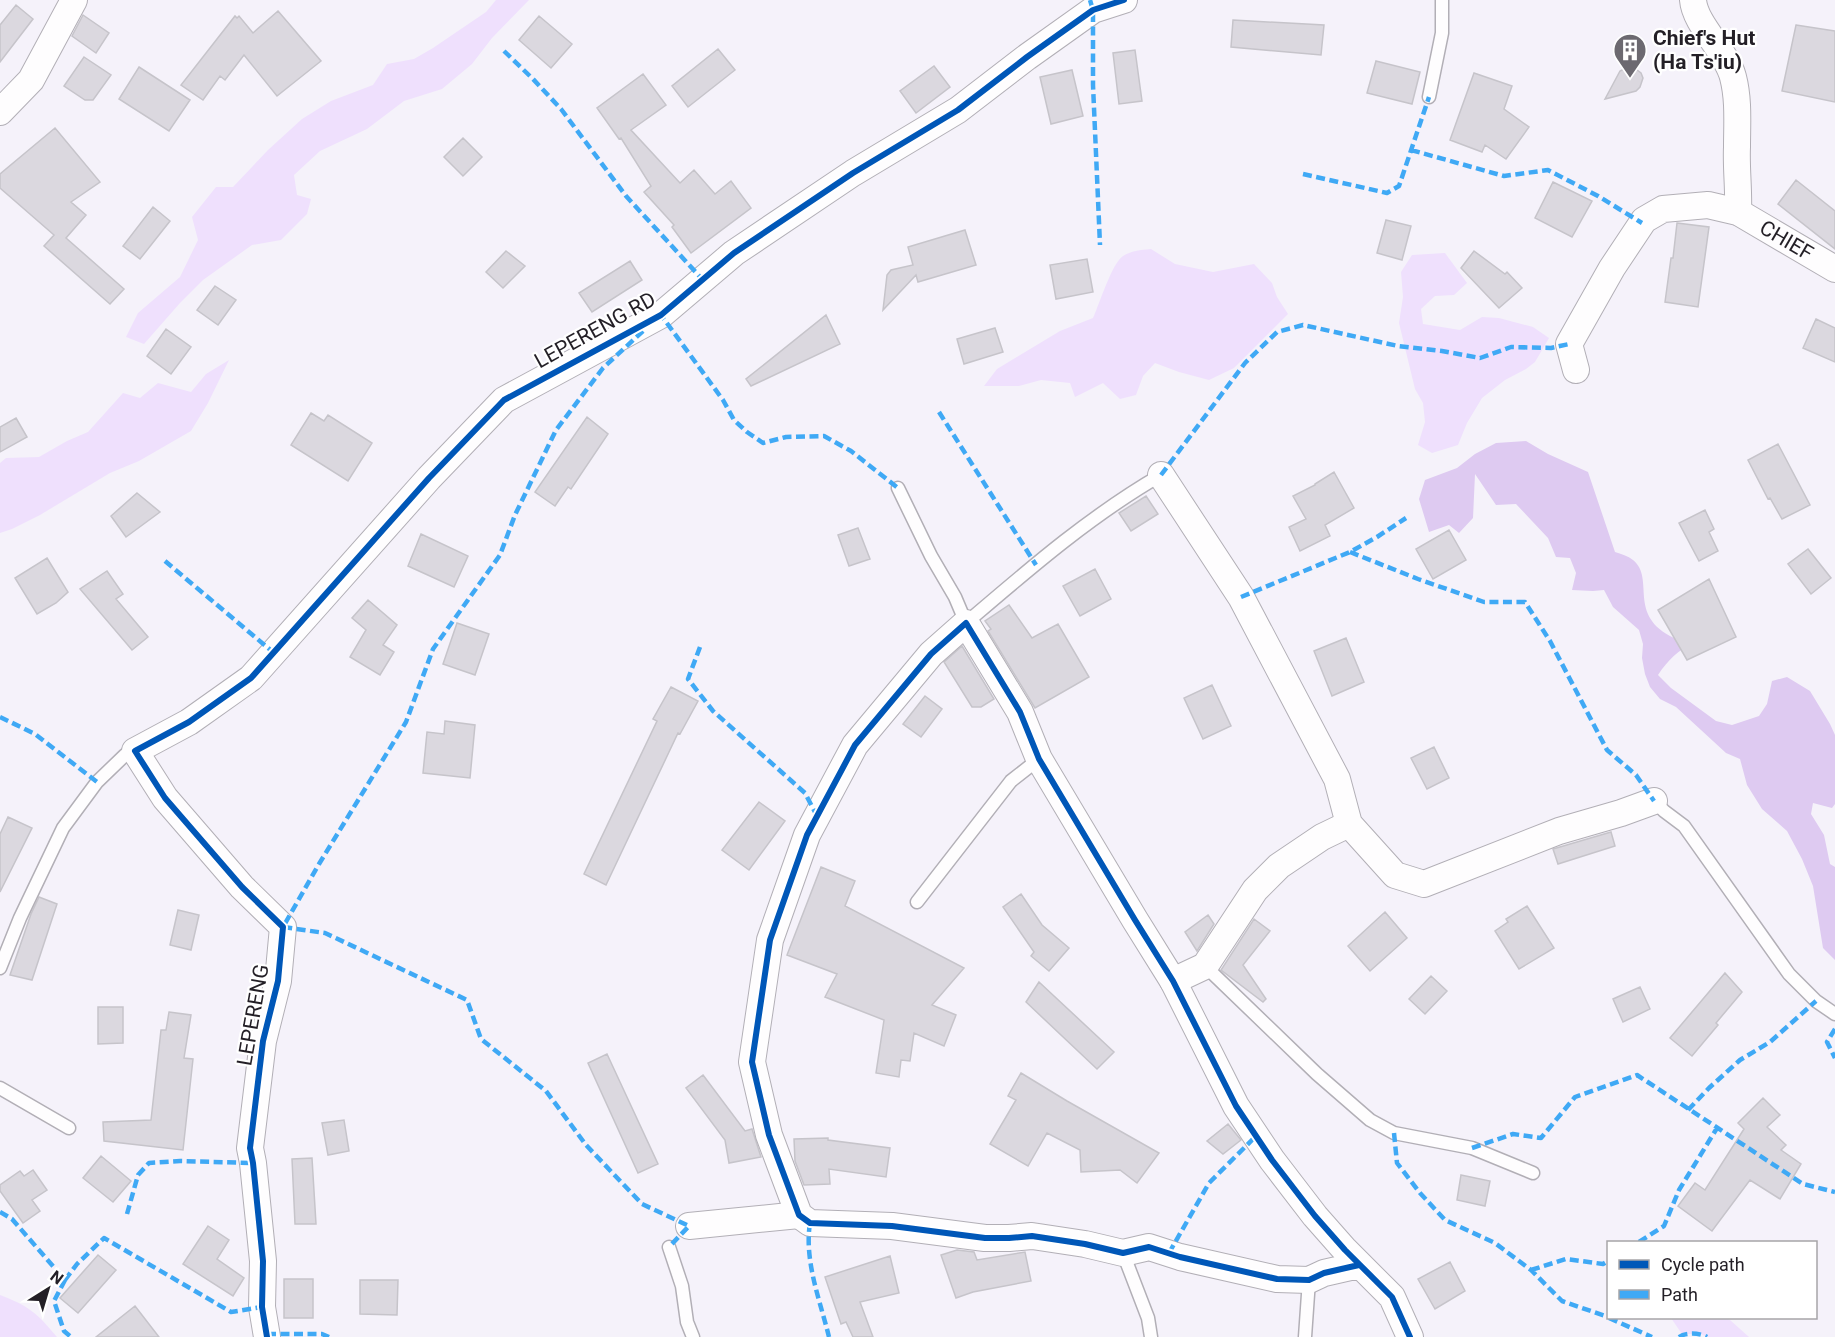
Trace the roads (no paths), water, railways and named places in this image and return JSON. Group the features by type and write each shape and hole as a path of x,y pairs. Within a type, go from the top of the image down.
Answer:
{"street":[{"path":"0,112 31,80 74,0"},
{"name":"LEPERENG RD","path":"135,751 189,722 251,678 429,478 504,400 661,315 744,246 853,173 958,110 1093,10 1124,0"},
{"path":"1693,0 1694,10 1716,43 1733,76 1738,113 1738,212"},
{"name":"CHIEF","path":"1576,370 1569,344 1612,268 1644,220 1662,209 1708,205 1738,212 1835,269"},
{"path":"1161,475 1241,597 1337,779 1349,824 1395,876 1424,884 1559,831 1654,801"},
{"path":"1359,1264 1324,1273 1309,1280 1277,1279 1180,1257 1149,1247 1123,1253 1085,1244 1032,1236 986,1238 892,1226 810,1223 799,1215 769,1135 752,1062 770,940 807,835 855,745 931,654 966,624 1020,712 1040,759 1173,981 1236,1106 1272,1160 1315,1216 1345,1251 1359,1264 1392,1297 1410,1337"},
{"name":"LEPERENG","path":"135,751 165,798 242,887 283,927 278,981 263,1041 250,1148 263,1261 262,1307 267,1337"},
{"path":"1173,981 1204,966 1255,890 1279,866 1322,837 1349,824"},
{"path":"689,1226 799,1215"}],"lane":[{"path":"1429,97 1442,33 1442,0"},
{"path":"898,488 931,556 955,597 966,624 1029,569 1126,495 1161,475"},
{"path":"0,968 20,918 63,828 97,783 125,755 135,751"},
{"path":"917,902 1011,781 1040,759"},
{"path":"1654,801 1684,826 1789,974 1816,1001 1835,1014"},
{"path":"1204,966 1317,1074 1370,1120 1394,1133 1472,1148 1533,1173"},
{"path":"0,1088 69,1128"},
{"path":"669,1247 682,1286 687,1322 693,1337"},
{"path":"1123,1253 1148,1318 1151,1337"},
{"path":"1305,1337 1309,1280"}],"place":[{"name":"Chief's Hut (Ha Ts'iu)","path":"1630,79"}]}
